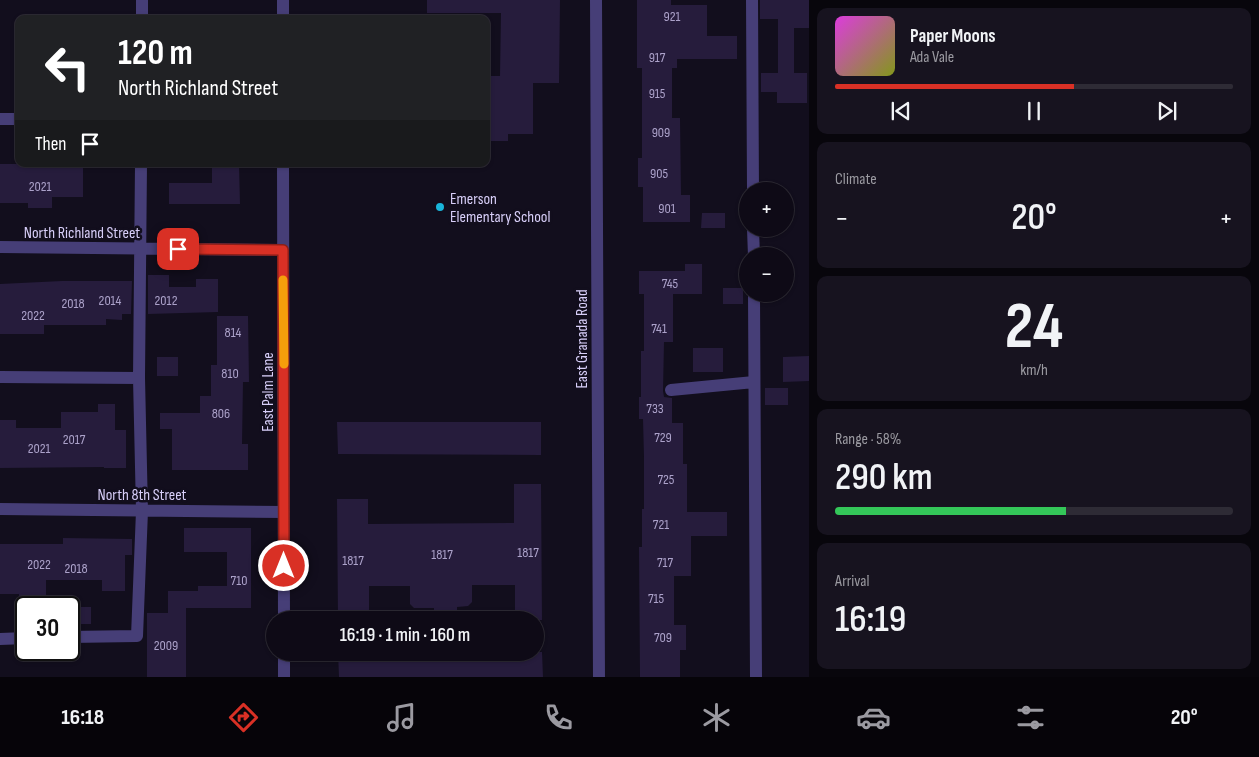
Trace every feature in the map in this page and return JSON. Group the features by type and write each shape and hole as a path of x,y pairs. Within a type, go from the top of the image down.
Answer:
{"street":[{"path":"142,0 142,15"},
{"path":"283,0 283,15"},
{"name":"East Granada Road","path":"596,0 599,677"},
{"path":"752,0 753,182"},
{"path":"0,119 15,119"},
{"path":"80,637 137,636 142,511 139,378 141,167"},
{"name":"East Palm Lane","path":"283,167 284,611"},
{"name":"North Richland Street","path":"0,248 283,250"},
{"path":"754,302 756,677"},
{"path":"0,377 139,378"},
{"path":"671,390 754,382"},
{"name":"North 8th Street","path":"0,509 284,512"},
{"path":"0,639 15,638"},
{"path":"284,661 284,677"}],"building":[{"path":"427,0 560,0 559,83 533,83 533,134 508,134 508,141 490,141 490,76 500,76 501,13 427,13"},
{"path":"637,0 671,0 671,5 707,5 707,36 737,36 737,59 677,59 677,68 672,68 672,118 680,118 681,195 690,195 690,222 643,222 643,187 638,187 638,158 642,158 642,68 637,68"},
{"path":"760,0 809,0 809,28 794,28 794,73 807,73 807,103 777,103 777,92 761,92 761,73 778,73 778,19 760,19"},
{"path":"0,164 15,164 15,167 83,167 83,197 52,197 52,208 28,208 28,203 0,203"},
{"path":"212,167 239,167 240,204 169,204 169,183 212,183"},
{"path":"702,213 725,213 725,228 701,228"},
{"path":"685,264 702,264 702,294 673,294 673,342 664,342 663,391 664,397 672,398 672,423 683,423 683,464 687,464 687,512 727,512 727,536 691,536 691,576 674,576 674,625 686,625 686,650 680,650 680,677 640,677 639,547 642,547 644,457 643,419 639,419 639,397 641,397 641,351 644,351 644,294 639,294 639,271 685,271"},
{"path":"148,275 169,275 169,287 196,287 196,279 218,279 218,312 148,314"},
{"path":"62,281 132,281 131,314 122,314 122,320 106,319 106,325 44,325 44,334 0,334 0,284"},
{"path":"723,288 739,288 739,302 743,302 743,304 723,304"},
{"path":"217,316 248,316 249,382 243,382 242,444 248,444 248,470 172,470 172,429 160,429 160,413 200,413 200,396 211,396 211,365 217,365"},
{"path":"693,348 723,348 723,372 693,372"},
{"path":"809,356 809,381 783,382 783,357"},
{"path":"157,357 178,357 178,376 157,376"},
{"path":"765,388 788,388 788,405 765,405"},
{"path":"98,404 115,404 115,430 126,430 126,468 0,468 0,420 16,420 16,428 61,428 61,412 98,412"},
{"path":"337,422 541,422 541,455 338,454"},
{"path":"514,484 541,484 542,611 515,611 515,585 472,585 472,602 468,606 457,607 457,611 434,611 434,608 414,608 410,604 410,586 369,586 369,611 338,611 337,499 368,499 368,524 514,523"},
{"path":"184,528 251,528 251,608 186,608 186,677 147,677 147,613 168,613 168,591 198,591 198,586 227,586 227,552 184,552"},
{"path":"63,538 132,539 132,555 125,555 125,591 102,591 102,580 46,580 46,596 0,594 0,544 63,544"},
{"path":"80,607 91,607 91,624 80,624"},
{"path":"338,661 542,661 543,677 339,677"}],"slow traffic":[{"path":"283,280 284,364"}],"place":[{"name":"Emerson Elementary School","path":"440,207"}],"route":[{"path":"178,249 283,250 284,566"}]}
